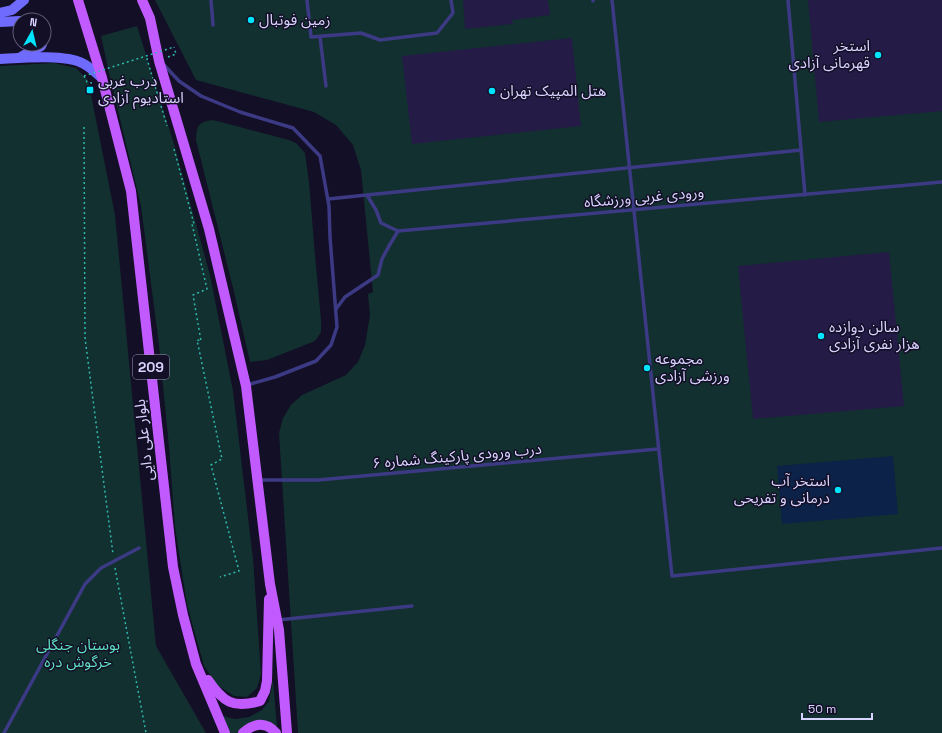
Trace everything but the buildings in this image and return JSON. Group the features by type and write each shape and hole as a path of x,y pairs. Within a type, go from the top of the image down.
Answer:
{"main road":[{"name":"بلوار علی دایی","path":"78,0 102,78 131,191 173,567 183,615 196,664 225,733"},
{"path":"142,0 150,18 158,58 209,229 246,386 270,584 279,630 288,733"},
{"path":"196,664 223,700 234,704 250,704 260,701 265,691 267,681 270,584"},
{"path":"243,733 251,726 265,725 271,727 276,733"}],"street":[{"path":"0,13 12,10 24,0"},
{"path":"0,22 12,21"},
{"path":"20,58 30,52"},
{"path":"0,59 71,59 82,63 102,78"}],"lane":[{"path":"211,0 213,25"},
{"path":"307,0 311,37 362,33 380,40 437,33 452,13 451,0"},
{"path":"612,0 672,576 942,548"},
{"path":"788,0 805,195"},
{"path":"320,37 326,86"},
{"path":"158,58 179,81 201,96 240,112 293,128 320,156 329,206 337,327 331,345 316,361 275,377 246,386"},
{"path":"328,199 801,150"},
{"name":"ورودی غربی ورزشگاه","path":"398,231 942,182"},
{"path":"336,309 345,297 378,275 382,259 398,231 381,224 368,195"},
{"name":"درب ورودی پارکینگ شماره ۶","path":"257,480 318,480 658,449"},
{"path":"4,733 85,584 101,568 139,548"},
{"path":"277,620 412,606"}],"path":[{"path":"87,82 84,76 174,47 176,54"},
{"path":"158,58 147,59 168,127"},
{"path":"84,127 85,338 114,561 146,733"},
{"path":"174,150 194,224 192,224 207,289 193,295 201,340 197,340 222,460 211,465 239,571 220,577"}],"green space":[{"name":"مجموعه ورزشی آزادی","path":"155,0 942,0 942,733 298,733 279,433 283,418 291,405 302,395 346,375 358,362 365,345 370,315 368,294 373,292 361,170 353,145 336,125 314,112 196,80"},
{"path":"137,26 174,144 210,275 233,391 253,559 261,674 257,688 247,697 234,696 217,685 204,666 187,605 175,527 159,345 141,206 101,36"},
{"name":"بوستان جنگلی خرگوش دره","path":"54,63 76,68 88,80 115,215 156,646 206,733 0,733 0,66"},
{"path":"213,120 289,140 296,143 305,153 309,182 321,332 315,341 267,360 250,362 196,140 199,125 201,123"},
{"path":"273,680 277,727 239,733 227,733 219,715 235,719 249,717 262,710 269,701"}],"water":[{"name":"استخر آب درمانی و تفریحی","path":"893,456 898,514 782,524 777,466"}],"place":[{"name":"زمین فوتبال","path":"251,20"},
{"name":"استخر قهرمانی آزادی","path":"878,55"},
{"name":"درب غربی استادیوم آزادی","path":"90,90"},
{"name":"هتل المپیک تهران","path":"492,91"},
{"name":"سالن دوازده هزار نفری آزادی","path":"821,336"},
{"name":"مجموعه ورزشی آزادی","path":"647,368"},
{"name":"استخر آب درمانی و تفریحی","path":"838,490"}]}
